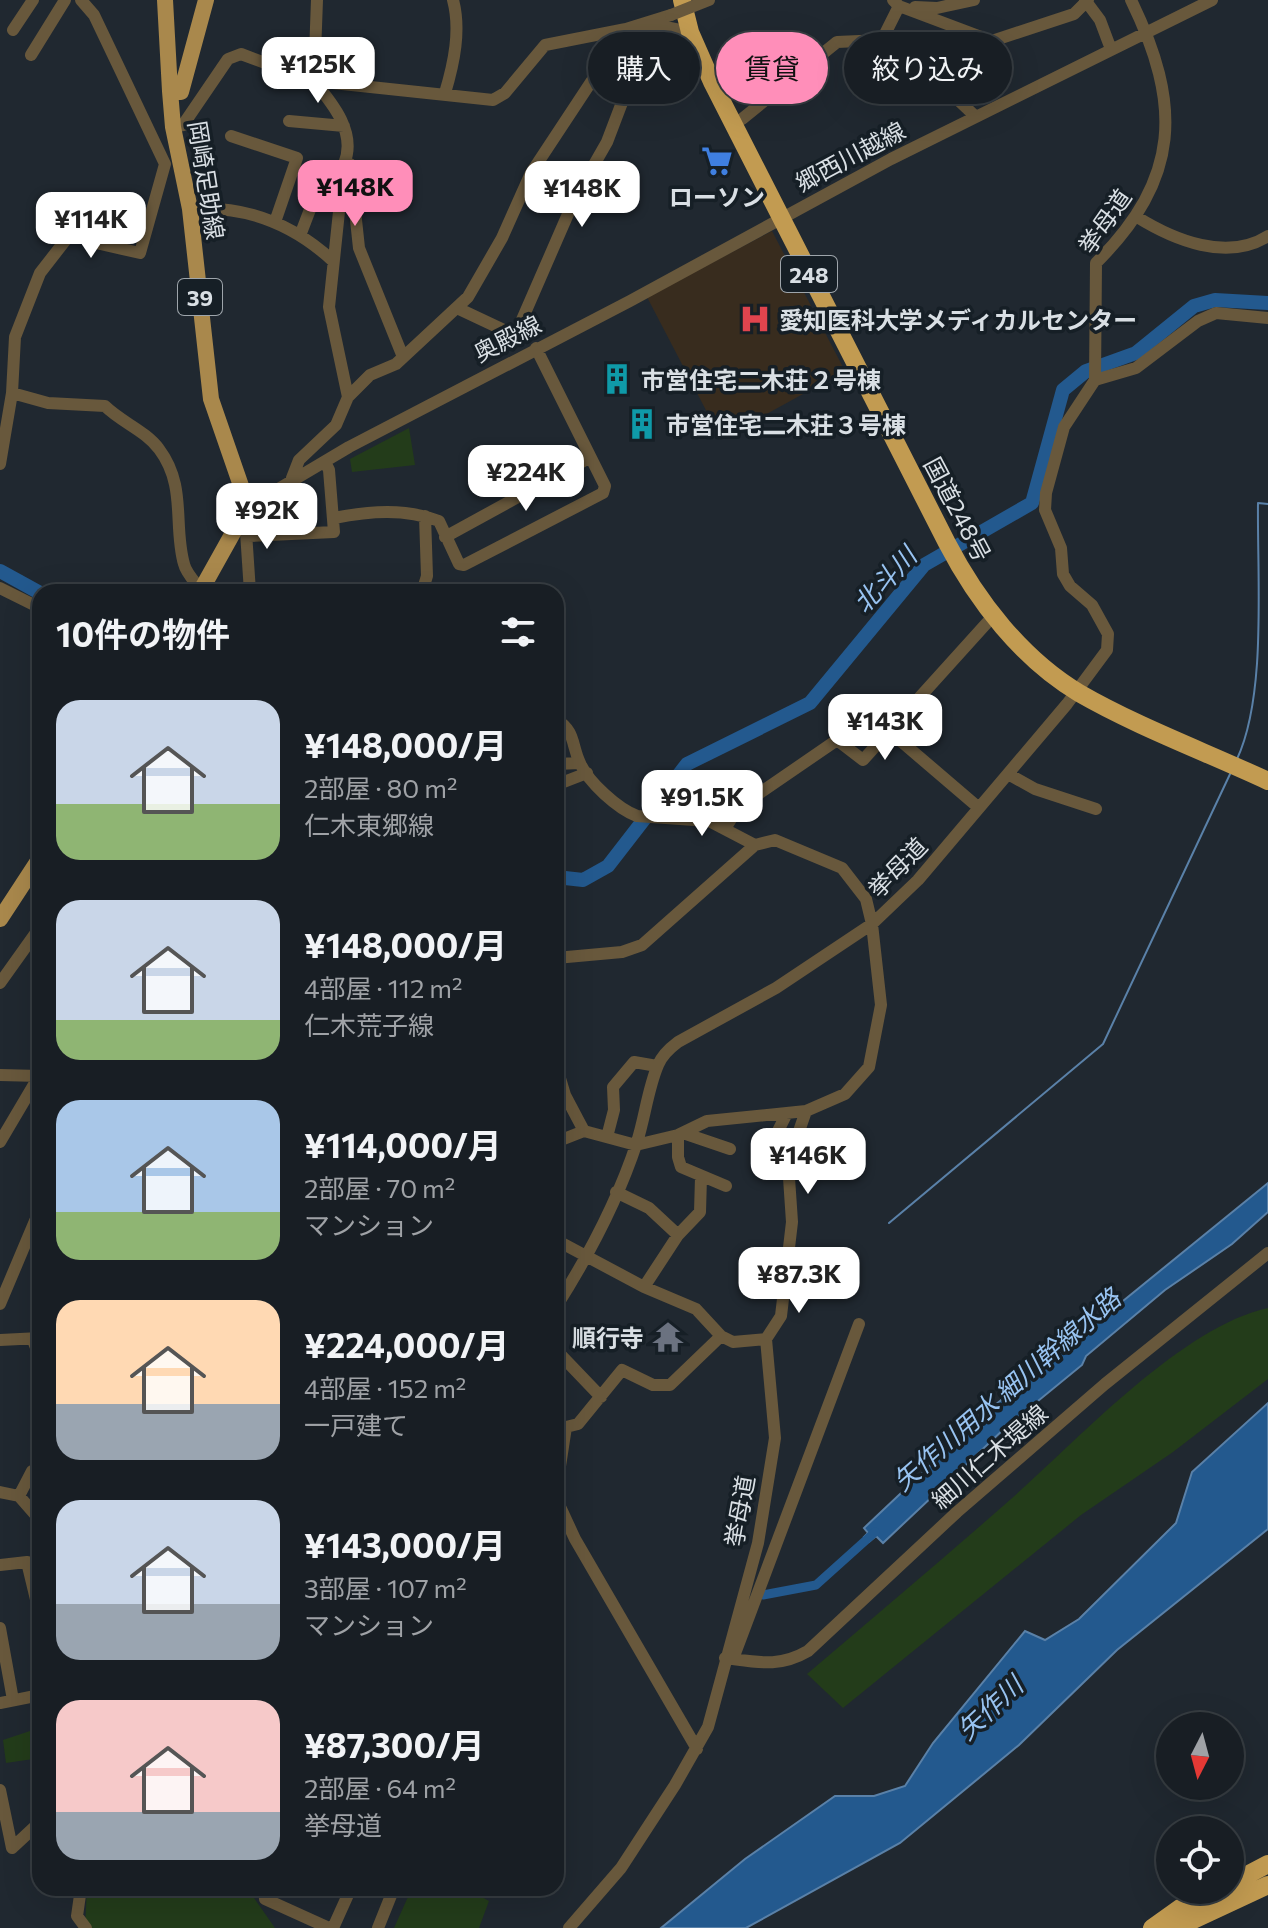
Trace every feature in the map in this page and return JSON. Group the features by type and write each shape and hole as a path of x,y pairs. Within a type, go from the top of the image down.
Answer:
{"highway":[{"name":"国道248号","path":"693,0 715,64 785,215"},
{"name":"国道248号","path":"677,8 690,32"},
{"name":"国道248号","path":"700,51 955,547 1006,632 1080,688 1268,781"},
{"name":"国道248号","path":"955,547 1019,631 1080,688 1268,770"},
{"path":"1244,1877 1268,1864"},
{"path":"1179,1926 1268,1885"},
{"path":"1152,1928 1188,1904"}],"main road":[{"name":"岡崎足助線","path":"165,0 173,165 190,209 211,399 246,522"},
{"name":"岡崎足助線","path":"170,91 181,92 206,0"},
{"path":"205,584 246,522"},
{"path":"0,919 32,870"}],"street":[{"path":"13,30 33,0"},
{"path":"31,55 65,0"},
{"path":"0,464 2,430 12,393 15,337 40,273 75,228 96,243 140,253 173,165 94,15 81,0"},
{"path":"317,0 314,81 339,111 344,126 356,234 403,357"},
{"path":"445,93 455,55 457,13 453,0"},
{"path":"173,127 183,125 228,59 241,54 314,81 493,100 505,93 545,45 626,29 677,8 709,0"},
{"path":"896,3 935,4 974,0"},
{"name":"挙母道","path":"636,1145 680,1134 707,1121 806,1111 845,1094 869,1067 881,1005 872,924 918,880 1080,688 1107,650 1108,634 1092,605 1070,586 1063,574 1061,548 1045,510 1046,493 1064,427 1095,380 1096,263 1137,217 1154,184 1166,122 1162,80 1147,33 1131,0"},
{"name":"郷西川越線","path":"785,215 975,116 1212,0"},
{"path":"896,3 992,41 1074,14 1086,1 1100,20 1109,44"},
{"path":"885,32 896,3"},
{"path":"626,29 642,32 670,28 690,32"},
{"path":"292,478 299,460 327,437 336,425 348,397 370,375 403,357 457,308 493,255 531,173 626,29"},
{"path":"457,308 508,332 518,329 575,198 607,142 626,92 626,29"},
{"path":"742,119 837,42 844,42"},
{"path":"962,104 975,116"},
{"path":"289,121 344,126"},
{"path":"231,136 297,158 275,222"},
{"path":"348,397 330,314 344,164 349,152"},
{"path":"301,233 319,186"},
{"path":"190,209 221,206 275,222 301,233 333,261"},
{"name":"奥殿線","path":"246,522 292,478 785,215"},
{"path":"1137,217 1164,234 1201,245 1237,246 1268,236"},
{"path":"1095,380 1136,368 1198,321 1216,313 1268,318"},
{"path":"334,518 367,512 425,516 439,521 459,564 464,565 603,493 605,486 536,348"},
{"path":"12,393 48,403 105,406 121,422 151,440 161,451 180,508 183,562 196,584"},
{"path":"445,537 589,458"},
{"path":"250,584 246,522 332,532 334,518 329,470 325,462"},
{"path":"424,584 427,576 425,516"},
{"path":"0,588 32,604"},
{"path":"726,827 738,808 837,740 863,760 994,615"},
{"path":"564,727 574,736 584,768 626,812 637,816 698,819 726,827 755,845"},
{"path":"889,731 979,808"},
{"path":"564,765 584,768"},
{"path":"564,780 584,768"},
{"path":"1008,774 1035,789 1096,809"},
{"path":"564,957 622,952 642,945 755,845 775,840 842,868 866,899 872,924 776,988 678,1042 657,1066 636,1145 589,1255 564,1294"},
{"path":"0,983 32,938"},
{"path":"607,1137 616,1079 634,1062 657,1066"},
{"path":"0,1075 32,1076"},
{"path":"0,1142 32,1089"},
{"path":"564,1092 584,1131"},
{"path":"564,1244 644,1287 696,1309 721,1336 733,1342 766,1339 781,1316 792,1222 788,1163 806,1111"},
{"path":"766,1155 787,1113"},
{"path":"564,1139 584,1131 636,1145"},
{"path":"726,1186 701,1177 679,1164 680,1134 730,1149"},
{"path":"644,1287 678,1235 700,1212 701,1177"},
{"path":"616,1192 649,1208 678,1235"},
{"path":"0,1304 32,1228"},
{"name":"細川仁木堤線","path":"729,1659 769,1665 790,1662 808,1651 957,1512 1093,1393 1268,1253"},
{"path":"729,1659 859,1324"},
{"path":"564,1441 566,1427 578,1424 622,1370 653,1385 670,1385 721,1336"},
{"path":"0,1340 32,1339"},
{"name":"挙母道","path":"569,1928 621,1868 708,1727 729,1659 758,1543 775,1438 766,1339"},
{"path":"564,1358 601,1397"},
{"path":"19,1496 32,1471"},
{"path":"0,1492 19,1496 32,1511"},
{"path":"564,1514 575,1539 697,1749"},
{"path":"0,1565 27,1562 32,1583"},
{"path":"0,1628 7,1701 32,1696"},
{"path":"0,1790 4,1844 12,1848 18,1846 32,1831"},
{"path":"80,1896 77,1916 86,1928"},
{"path":"265,1896 265,1899 331,1928 347,1896"},
{"path":"378,1928 391,1896"}],"shaded area":[{"path":"772,231 845,371 721,439 647,297"}],"green space":[{"path":"409,428 415,465 352,472 350,459"},
{"path":"1268,1308 1268,1379 1173,1452 1081,1515 843,1708 807,1674 1166,1361 1235,1319"},
{"path":"32,1730 32,1759 6,1763 3,1740"},
{"path":"87,1896 253,1896 275,1928 85,1928"},
{"path":"408,1896 480,1896 489,1901 479,1928 394,1928"}],"water":[{"name":"矢作川用水 細川幹線水路","path":"1268,1183 1268,1212 1232,1244 1165,1290 1086,1356 1082,1365 1005,1428 883,1543 876,1536 869,1542 864,1537 868,1533 864,1528 989,1410"},
{"name":"矢作川","path":"1268,1403 1268,1529 1117,1650 1019,1745 900,1843 746,1928 661,1928 745,1859 835,1796 874,1796 905,1786 933,1743 1025,1631 1045,1640 1079,1619 1176,1523 1192,1472"}],"waterway":[{"name":"北斗川","path":"564,878 583,880 608,866 687,764 810,703 924,565 1032,503 1063,390 1086,371 1136,353 1194,306 1215,300 1268,303"},
{"path":"1237,759 1253,702 1257,669 1258,503 1268,504"},
{"name":"北斗川","path":"0,571 32,589"},
{"path":"889,1223 1103,1044 1231,772"},
{"name":"矢作川用水 細川幹線水路","path":"763,1595 816,1585 875,1532"}],"place":[{"name":"ローソン","path":"717,161"},
{"name":"愛知医科大学メディカルセンター","path":"755,319"},
{"name":"市営住宅二木荘２号棟","path":"617,379"},
{"name":"市営住宅二木荘３号棟","path":"642,424"},
{"name":"順行寺","path":"668,1337"}]}
